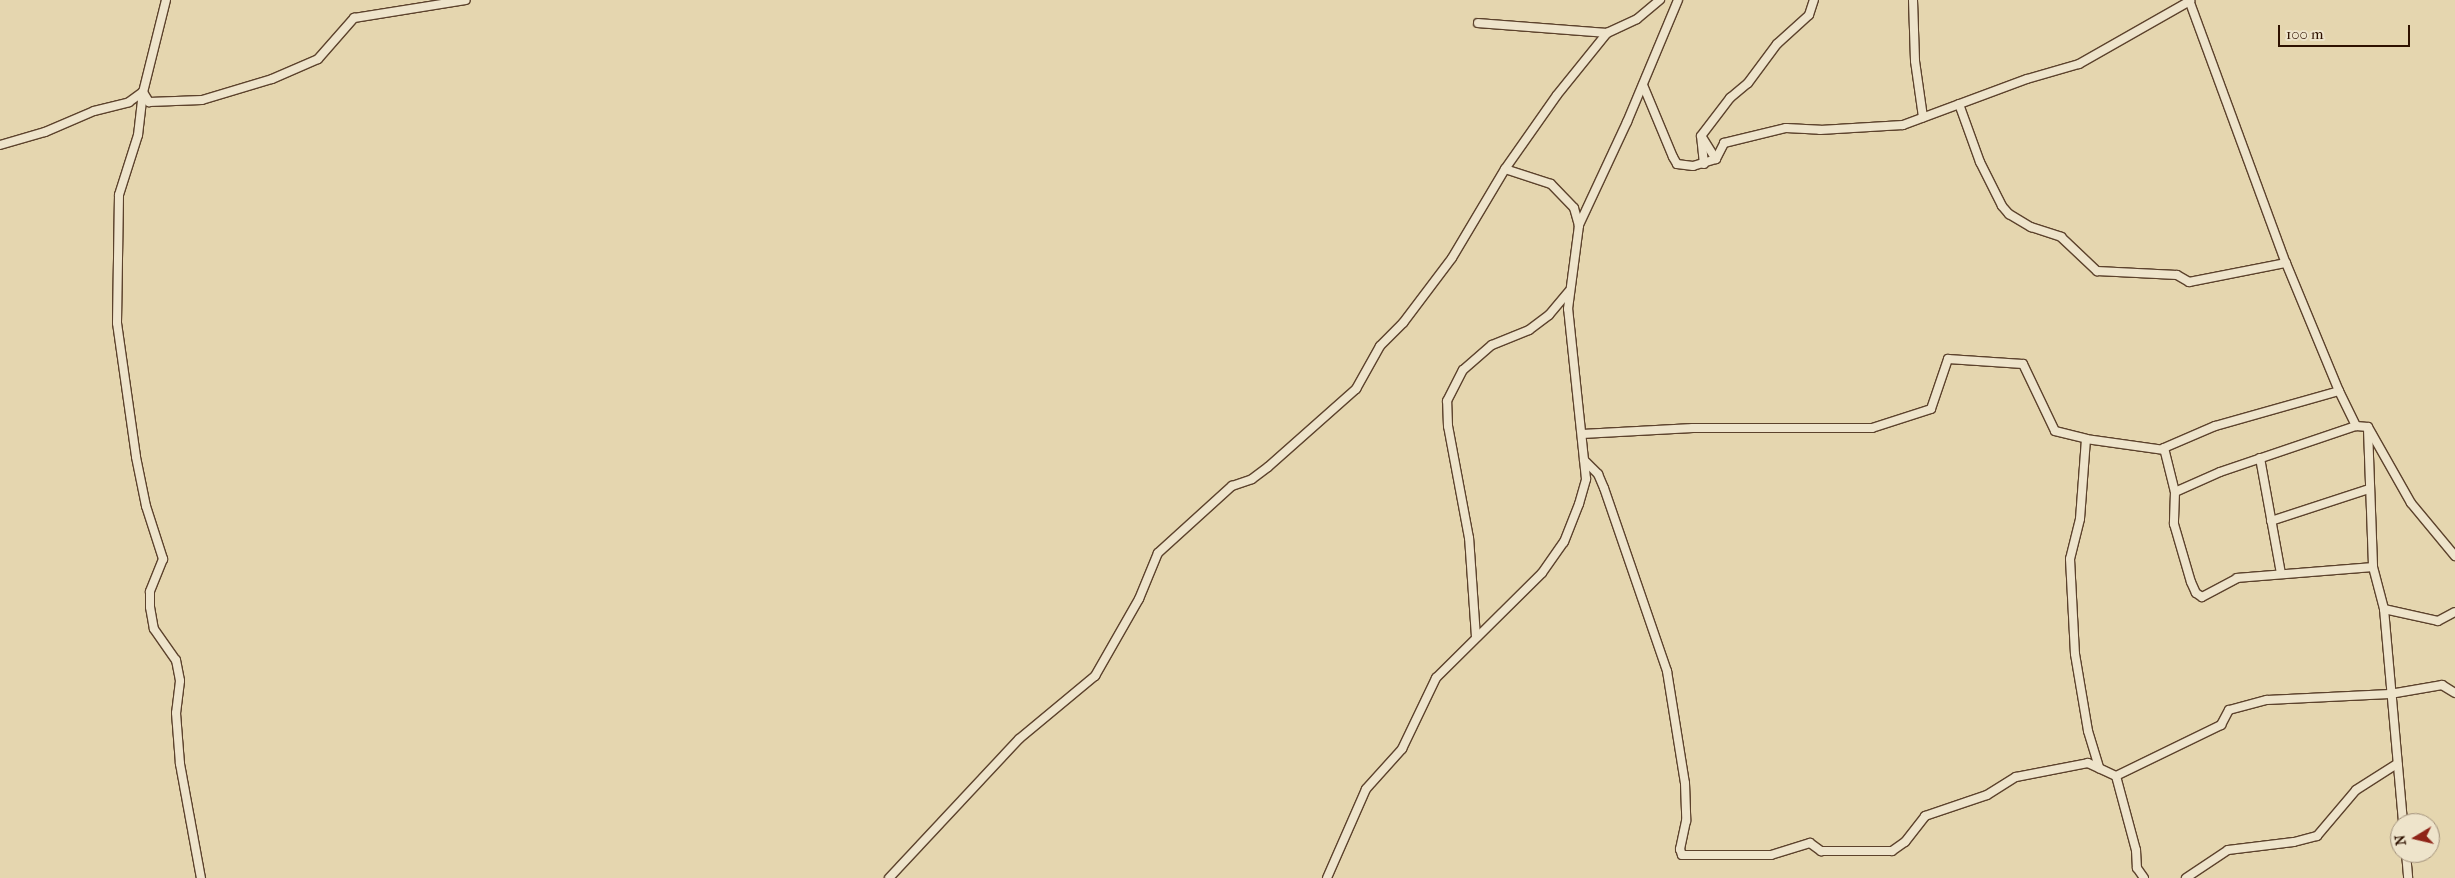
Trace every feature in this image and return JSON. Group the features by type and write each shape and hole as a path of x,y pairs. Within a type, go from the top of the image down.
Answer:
{"street":[{"path":"166,0 143,92 138,135 119,195 117,323 136,457 150,522 163,559 150,592 150,607 154,629 176,660 180,681 176,713 180,764 201,878"},
{"path":"143,92 149,102 202,100 226,94 310,65 354,18 466,0"},
{"path":"889,878 1019,739 1095,676 1140,598 1158,553 1232,486 1252,479 1268,467 1356,389 1380,346 1403,323 1452,258 1505,169 1557,95 1595,51 1607,33 1637,18 1660,0"},
{"path":"1327,878 1366,790 1402,749 1436,678 1542,573 1564,542 1585,489 1582,434 1568,309 1579,225 1643,85 1678,0"},
{"path":"1704,164 1701,136 1730,98 1748,83 1777,44 1809,15 1814,0"},
{"path":"1913,0 1915,61 1923,118"},
{"path":"1643,85 1677,164 1693,166 1716,159 1724,143 1786,128 1871,129 1903,125 1959,104 2079,64 2190,0 2286,263 2339,391 2356,426"},
{"path":"1478,23 1607,33"},
{"path":"0,146 45,132 94,111 129,102 143,92"},
{"path":"1959,104 1980,162 2002,206 2031,226 2061,237 2097,271 2177,275 2189,282 2286,263"},
{"path":"1701,136 1716,159"},
{"path":"1505,169 1551,184 1574,208 1579,225"},
{"path":"1476,637 1469,538 1448,426 1447,401 1463,370 1492,345 1529,330 1549,315 1569,290"},
{"path":"1582,434 1693,428 1872,428 1931,409 1948,360 2023,364 2055,430 2086,439 2164,450 2215,426 2339,391"},
{"path":"2175,492 2260,458 2356,426 2368,428"},
{"path":"2368,428 2368,489 2373,567 2384,609 2402,813"},
{"path":"2368,428 2411,503 2455,556"},
{"path":"2086,439 2080,519 2070,560 2075,654 2088,732 2099,768"},
{"path":"2164,450 2175,492 2174,524 2198,595 2202,597 2237,578 2373,567"},
{"path":"2260,458 2282,573"},
{"path":"1584,460 1598,474 1604,488 1667,671 1685,783 1686,821 1680,849 1682,855 1771,855 1810,843 1821,851 1892,851 1905,842 1925,816 1987,795 2016,777 2088,763 2116,776 2136,850 2136,868 2144,878"},
{"path":"2271,521 2368,489"},
{"path":"2384,609 2438,621 2455,612"},
{"path":"2116,776 2221,725 2229,710 2294,698 2390,694 2442,685 2455,693"},
{"path":"2186,878 2228,850 2294,842 2317,836 2356,790 2397,764"},
{"path":"2407,863 2408,878"}]}
